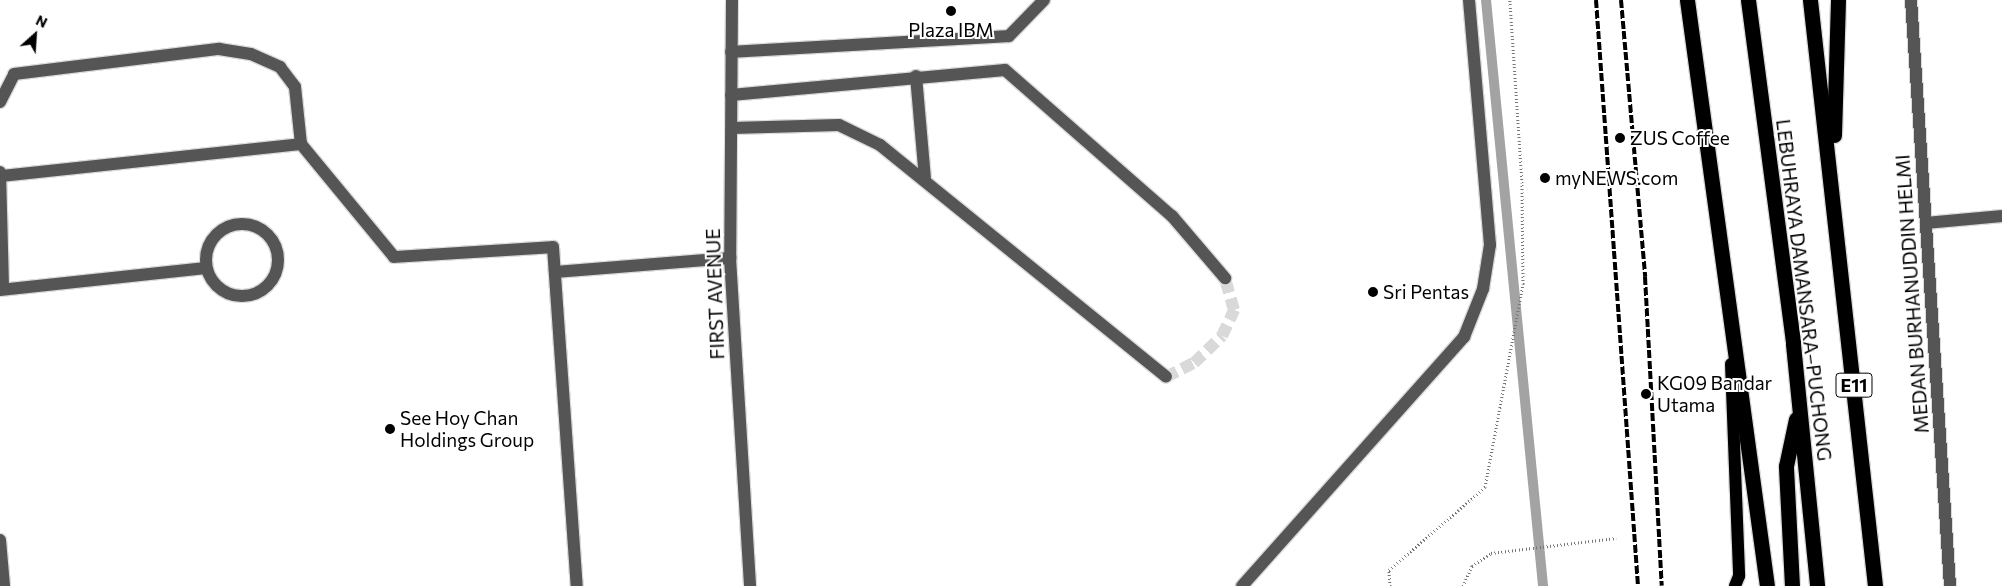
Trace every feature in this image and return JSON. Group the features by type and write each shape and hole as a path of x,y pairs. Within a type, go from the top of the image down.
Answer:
{"highway":[{"path":"1687,0 1768,586"},
{"name":"LEBUHRAYA DAMANSARA–PUCHONG","path":"1748,0 1799,404 1817,586"},
{"name":"LEBUHRAYA DAMANSARA–PUCHONG","path":"1810,0 1833,184 1875,586"},
{"path":"1833,184 1838,0"},
{"path":"1792,586 1786,466 1799,404"}],"main road":[{"path":"1729,313 1739,576 1735,586"}],"street":[{"name":"FIRST AVENUE","path":"732,0 730,258 750,586"},
{"path":"731,52 1009,36 1044,0"},
{"path":"1242,586 1468,329 1483,289 1490,245 1469,0"},
{"name":"MEDAN BURHANUDDIN HELMI","path":"1911,0 1950,586"},
{"path":"0,102 14,74 219,49 250,54 280,67 295,87 301,144 394,257 553,246 577,586"},
{"path":"731,95 916,76 1005,70 1172,216 1225,278"},
{"path":"916,76 925,178"},
{"path":"732,128 839,125 880,145 925,178 1166,376"},
{"path":"206,268 1,289 1,174 301,144"},
{"path":"1926,223 2002,216"},
{"path":"237,224 249,225 269,236 278,259 268,286 240,297 218,288 206,268 206,255 216,234 237,224"},
{"path":"555,272 730,258"},
{"path":"0,540 4,586"}],"path":[{"path":"1463,586 1472,566 1491,553 1616,538"}],"waterway":[{"path":"1486,0 1543,586"}],"tunnel":[{"path":"1166,377 1194,363 1222,336 1234,310 1225,278"}],"railway":[{"path":"1596,0 1638,586"},
{"path":"1621,0 1645,277 1662,586"}],"place":[{"name":"Plaza IBM","path":"951,11"},
{"name":"ZUS Coffee","path":"1620,138"},
{"name":"myNEWS.com","path":"1545,178"},
{"name":"Sri Pentas","path":"1373,292"},
{"name":"KG09 Bandar Utama","path":"1646,394"},
{"name":"See Hoy Chan Holdings Group","path":"390,429"}]}
